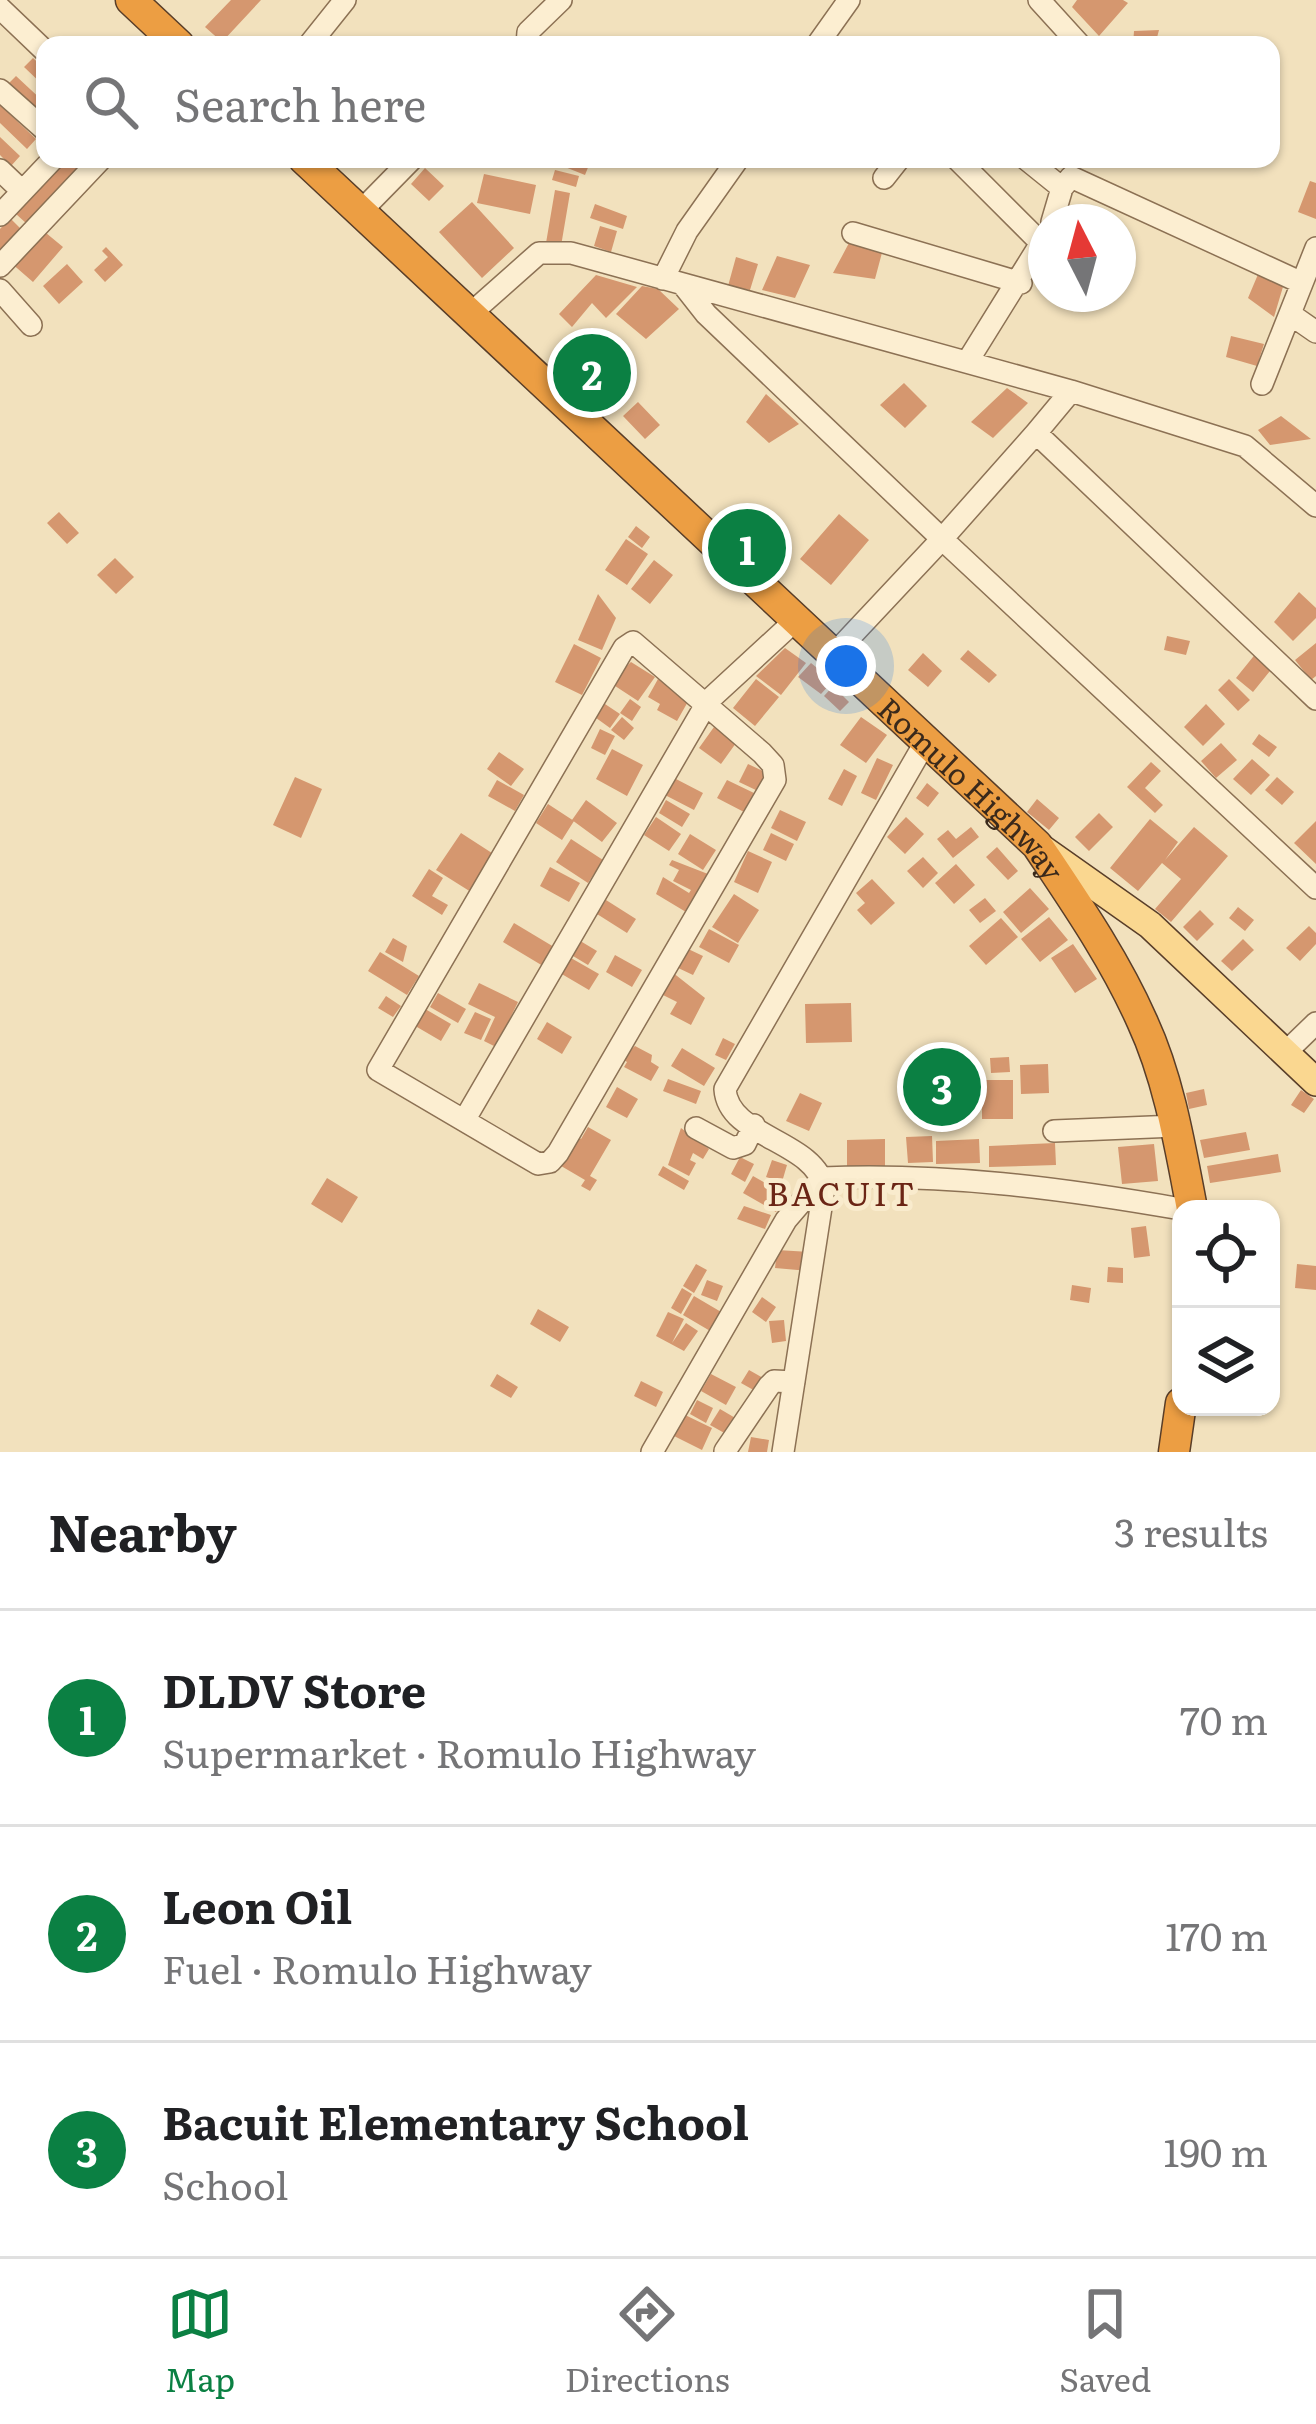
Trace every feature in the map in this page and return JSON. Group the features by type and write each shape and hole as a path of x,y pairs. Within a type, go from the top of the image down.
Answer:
{"highway":[{"path":"131,0 164,36"},
{"name":"Romulo Highway","path":"314,168 1037,845 1094,930 1143,1023 1176,1126 1190,1200"},
{"path":"1174,1452 1179,1416"}],"main road":[{"path":"1037,845 1150,926 1316,1082"}],"street":[{"path":"316,36 345,0"},
{"path":"528,36 561,0"},
{"path":"823,36 848,0"},
{"path":"1039,0 1073,36"},
{"path":"0,8 36,42"},
{"path":"0,90 36,122"},
{"path":"0,215 44,168"},
{"path":"0,266 93,168"},
{"path":"360,212 403,168"},
{"path":"674,282 687,232 732,168"},
{"path":"884,178 892,168"},
{"path":"967,168 1028,225"},
{"path":"0,170 22,191"},
{"path":"1059,204 1071,175 1302,283"},
{"path":"853,232 1021,283"},
{"path":"1262,384 1316,248"},
{"path":"469,314 539,253 571,253 969,359 1245,446 1316,506"},
{"path":"969,359 1028,270"},
{"path":"674,282 1316,888"},
{"path":"0,290 31,326"},
{"path":"1290,314 1316,332"},
{"path":"836,652 1071,391"},
{"path":"1036,433 1316,699"},
{"path":"465,1119 708,701 798,618"},
{"path":"639,642 708,701 773,765 775,780 558,1153 544,1165 378,1070 624,649 639,642"},
{"path":"783,1452 823,1211 822,1178 817,1168 731,1110 725,1089 926,741"},
{"path":"1286,1052 1316,1023"},
{"path":"696,1128 733,1148 745,1144 754,1125"},
{"path":"1054,1131 1176,1126"},
{"path":"652,1452 786,1220 822,1178 900,1175 1054,1186 1172,1207"},
{"path":"725,1451 774,1381 794,1382"}],"building":[{"path":"231,0 261,0 228,36 215,36 205,27"},
{"path":"1077,0 1128,3 1099,36 1072,7"},
{"path":"1159,30 1157,36 1134,36 1134,31"},
{"path":"33,58 36,61 36,78 24,67"},
{"path":"16,76 36,95 36,112 7,85"},
{"path":"0,105 36,139 27,149 0,123"},
{"path":"0,137 20,156 11,166 0,155"},
{"path":"57,168 78,168 27,224 16,214"},
{"path":"425,168 444,186 429,201 411,184"},
{"path":"555,170 579,176 576,187 552,180"},
{"path":"484,174 536,185 530,214 477,203"},
{"path":"1310,181 1316,183 1316,219 1298,212"},
{"path":"555,190 570,193 561,246 546,243"},
{"path":"472,202 514,248 482,278 439,232"},
{"path":"595,204 627,216 623,229 590,218"},
{"path":"10,218 21,229 0,252 0,229"},
{"path":"600,226 617,231 611,252 594,246"},
{"path":"40,228 63,247 33,282 10,262"},
{"path":"849,243 883,249 875,279 833,273"},
{"path":"106,247 123,265 105,282 94,270 108,257 102,251"},
{"path":"777,256 810,265 795,298 762,290"},
{"path":"736,257 758,264 750,290 728,286"},
{"path":"67,264 83,282 59,304 43,286"},
{"path":"1259,272 1285,280 1274,317 1248,298"},
{"path":"596,275 637,287 606,318 592,303 572,327 559,314"},
{"path":"642,286 658,289 679,309 646,339 616,314"},
{"path":"590,328 604,340 578,369 564,357"},
{"path":"1231,336 1264,344 1257,366 1226,357"},
{"path":"904,383 927,406 905,428 880,405"},
{"path":"1007,388 1028,403 993,438 971,422"},
{"path":"766,394 799,424 769,443 746,422"},
{"path":"638,402 660,425 645,439 623,416"},
{"path":"1281,416 1311,439 1270,445 1258,430"},
{"path":"59,512 79,533 67,544 47,523"},
{"path":"839,514 869,540 831,585 800,559"},
{"path":"636,526 650,537 642,548 628,537"},
{"path":"626,539 648,554 627,585 605,570"},
{"path":"115,558 134,577 116,594 97,575"},
{"path":"654,560 673,575 650,604 631,589"},
{"path":"1299,592 1316,608 1316,618 1293,641 1274,622"},
{"path":"598,594 616,618 602,650 578,640"},
{"path":"1167,636 1190,641 1186,655 1164,650"},
{"path":"1316,643 1316,676 1311,680 1295,660"},
{"path":"574,644 601,658 582,695 555,682"},
{"path":"785,648 806,663 781,695 756,676"},
{"path":"968,650 997,675 989,683 960,659"},
{"path":"1257,652 1274,666 1253,692 1236,678"},
{"path":"923,653 942,671 928,687 908,670"},
{"path":"631,662 655,677 638,701 609,682"},
{"path":"811,663 833,681 821,694 798,677"},
{"path":"658,679 690,698 677,721 657,710 660,704 648,697"},
{"path":"756,679 779,697 755,726 733,708"},
{"path":"1229,679 1250,700 1238,711 1218,690"},
{"path":"833,686 849,702 840,711 824,696"},
{"path":"630,699 641,707 632,721 620,713"},
{"path":"602,702 620,714 610,728 592,715"},
{"path":"1206,704 1225,724 1203,746 1184,727"},
{"path":"622,717 634,728 624,740 611,730"},
{"path":"861,717 887,735 866,763 840,745"},
{"path":"714,727 736,743 721,764 699,748"},
{"path":"600,729 615,736 605,755 591,748"},
{"path":"1259,734 1277,747 1269,757 1252,744"},
{"path":"1221,743 1237,760 1216,778 1201,761"},
{"path":"612,749 643,765 627,796 596,779"},
{"path":"499,752 524,769 511,786 487,769"},
{"path":"877,758 893,765 876,800 861,793"},
{"path":"1252,759 1270,775 1251,795 1233,779"},
{"path":"1151,762 1161,771 1145,788 1163,805 1155,813 1127,787"},
{"path":"748,764 769,774 760,792 739,782"},
{"path":"844,769 857,776 842,806 828,799"},
{"path":"295,777 322,789 301,838 273,825"},
{"path":"1277,777 1294,792 1282,805 1265,790"},
{"path":"676,779 703,793 694,810 665,795 666,785"},
{"path":"497,780 524,795 515,811 488,796"},
{"path":"727,780 754,793 744,812 717,798"},
{"path":"927,783 939,793 928,807 916,798"},
{"path":"1037,799 1059,818 1049,830 1027,812"},
{"path":"586,800 617,823 602,842 572,820"},
{"path":"666,800 690,814 682,827 659,813"},
{"path":"548,804 574,821 562,840 536,823"},
{"path":"780,810 806,822 797,841 771,828"},
{"path":"1099,813 1113,827 1089,851 1075,837"},
{"path":"656,817 681,834 669,851 644,835"},
{"path":"906,817 924,834 905,854 887,837"},
{"path":"1150,819 1178,842 1165,860 1194,827 1228,856 1171,922 1155,909 1181,879 1162,863 1138,891 1110,868"},
{"path":"1316,821 1316,864 1294,843"},
{"path":"971,827 979,837 953,858 937,839 948,830 956,839"},
{"path":"461,833 495,855 471,892 436,870"},
{"path":"771,833 794,844 786,861 763,850"},
{"path":"690,834 716,850 703,870 678,854"},
{"path":"571,839 603,860 588,883 556,862"},
{"path":"997,847 1018,871 1008,880 986,857"},
{"path":"748,851 772,862 758,893 734,882"},
{"path":"923,857 938,873 923,888 907,871"},
{"path":"672,860 708,874 686,912 656,894 663,877 691,890 673,881 679,870 669,865"},
{"path":"956,864 975,885 954,904 935,883"},
{"path":"550,867 580,883 569,902 540,886"},
{"path":"429,869 443,878 432,896 448,905 442,915 412,896"},
{"path":"872,879 895,903 871,925 857,910 865,903 856,893"},
{"path":"1030,888 1049,909 1021,933 1003,912"},
{"path":"734,894 759,910 738,943 712,927"},
{"path":"985,898 996,911 980,923 969,910"},
{"path":"606,900 636,919 627,933 597,914"},
{"path":"1238,907 1254,920 1245,931 1229,918"},
{"path":"1200,910 1214,924 1197,941 1183,927"},
{"path":"1049,917 1068,940 1040,962 1021,939"},
{"path":"1001,918 1018,937 986,965 969,946"},
{"path":"514,923 554,947 543,966 503,942"},
{"path":"1309,926 1316,933 1316,944 1300,961 1286,948"},
{"path":"709,929 739,945 729,963 699,947"},
{"path":"393,938 407,946 403,962 385,952"},
{"path":"577,939 597,951 588,965 568,953"},
{"path":"1243,939 1254,950 1232,971 1221,961"},
{"path":"1073,944 1097,979 1075,993 1051,958"},
{"path":"684,947 703,956 693,975 674,966"},
{"path":"380,952 419,976 407,995 368,971"},
{"path":"615,955 642,970 632,987 606,972"},
{"path":"571,958 599,974 589,990 560,973 560,964"},
{"path":"672,972 705,998 691,1025 670,1014 677,1002 661,994"},
{"path":"479,983 518,1002 496,1047 484,1041 495,1017 468,1004"},
{"path":"438,993 466,1009 458,1023 430,1007"},
{"path":"386,996 401,1006 393,1017 378,1008"},
{"path":"851,1003 852,1042 806,1043 805,1004"},
{"path":"420,1006 451,1024 441,1041 412,1019"},
{"path":"475,1012 491,1019 481,1040 464,1033"},
{"path":"547,1022 572,1037 562,1054 537,1039"},
{"path":"723,1038 735,1044 726,1060 715,1055"},
{"path":"635,1046 652,1055 651,1062 659,1067 651,1081 624,1067 627,1062 621,1058"},
{"path":"682,1048 715,1068 704,1086 671,1066"},
{"path":"969,1053 971,1074 936,1075 935,1055"},
{"path":"1009,1057 1010,1072 991,1073 990,1058"},
{"path":"1048,1064 1049,1093 1021,1094 1020,1065"},
{"path":"668,1079 701,1091 696,1104 663,1091"},
{"path":"982,1080 1013,1080 1013,1119 982,1119"},
{"path":"617,1087 638,1099 627,1118 606,1107"},
{"path":"1204,1089 1207,1105 1189,1109 1186,1093"},
{"path":"1301,1090 1314,1099 1304,1113 1291,1105"},
{"path":"800,1093 822,1103 809,1131 786,1121"},
{"path":"588,1127 611,1140 590,1176 597,1180 590,1191 581,1186 585,1180 556,1163 574,1134 581,1139"},
{"path":"681,1128 709,1149 703,1159 693,1153 690,1160 696,1163 689,1176 668,1165"},
{"path":"1246,1132 1250,1150 1204,1158 1200,1140"},
{"path":"932,1136 933,1162 908,1163 906,1137"},
{"path":"885,1139 885,1167 847,1167 847,1140"},
{"path":"979,1139 980,1163 936,1164 936,1141"},
{"path":"1055,1143 1056,1165 989,1167 989,1146"},
{"path":"1154,1144 1158,1181 1122,1184 1118,1147"},
{"path":"1278,1154 1281,1172 1210,1183 1207,1166"},
{"path":"740,1157 754,1164 745,1182 731,1174"},
{"path":"772,1160 787,1165 782,1182 766,1177"},
{"path":"663,1166 689,1181 684,1190 658,1175"},
{"path":"753,1176 786,1195 776,1212 743,1193"},
{"path":"327,1178 358,1197 342,1223 311,1204"},
{"path":"744,1206 771,1215 765,1229 737,1219"},
{"path":"1146,1226 1150,1256 1134,1258 1131,1228"},
{"path":"777,1250 810,1252 809,1271 775,1268"},
{"path":"696,1264 707,1270 694,1293 683,1286"},
{"path":"1297,1264 1316,1266 1316,1290 1295,1288"},
{"path":"1108,1267 1123,1268 1123,1283 1107,1282"},
{"path":"707,1280 723,1286 717,1301 701,1295"},
{"path":"1072,1285 1091,1288 1089,1303 1070,1300"},
{"path":"682,1288 692,1294 681,1314 671,1308"},
{"path":"694,1296 728,1316 717,1335 683,1315"},
{"path":"762,1297 776,1307 766,1322 752,1312"},
{"path":"538,1309 569,1327 560,1342 530,1324"},
{"path":"668,1312 684,1319 672,1343 686,1323 698,1331 684,1351 656,1336"},
{"path":"784,1320 786,1341 772,1343 769,1321"},
{"path":"749,1370 765,1379 757,1392 741,1383"},
{"path":"497,1374 518,1387 511,1398 490,1386"},
{"path":"711,1374 736,1387 726,1405 701,1391"},
{"path":"641,1381 663,1392 656,1407 634,1396"},
{"path":"697,1400 713,1408 706,1423 690,1414"},
{"path":"720,1409 737,1419 728,1435 710,1425"},
{"path":"681,1413 712,1428 702,1450 670,1434"},
{"path":"751,1437 769,1440 767,1452 748,1452"}],"place":[{"name":"Leon Oil","path":"592,373"},
{"name":"DLDV Store","path":"747,548"},
{"name":"Bacuit Elementary School","path":"942,1087"}],"district":[{"name":"BACUIT","path":"842,1191"}]}
